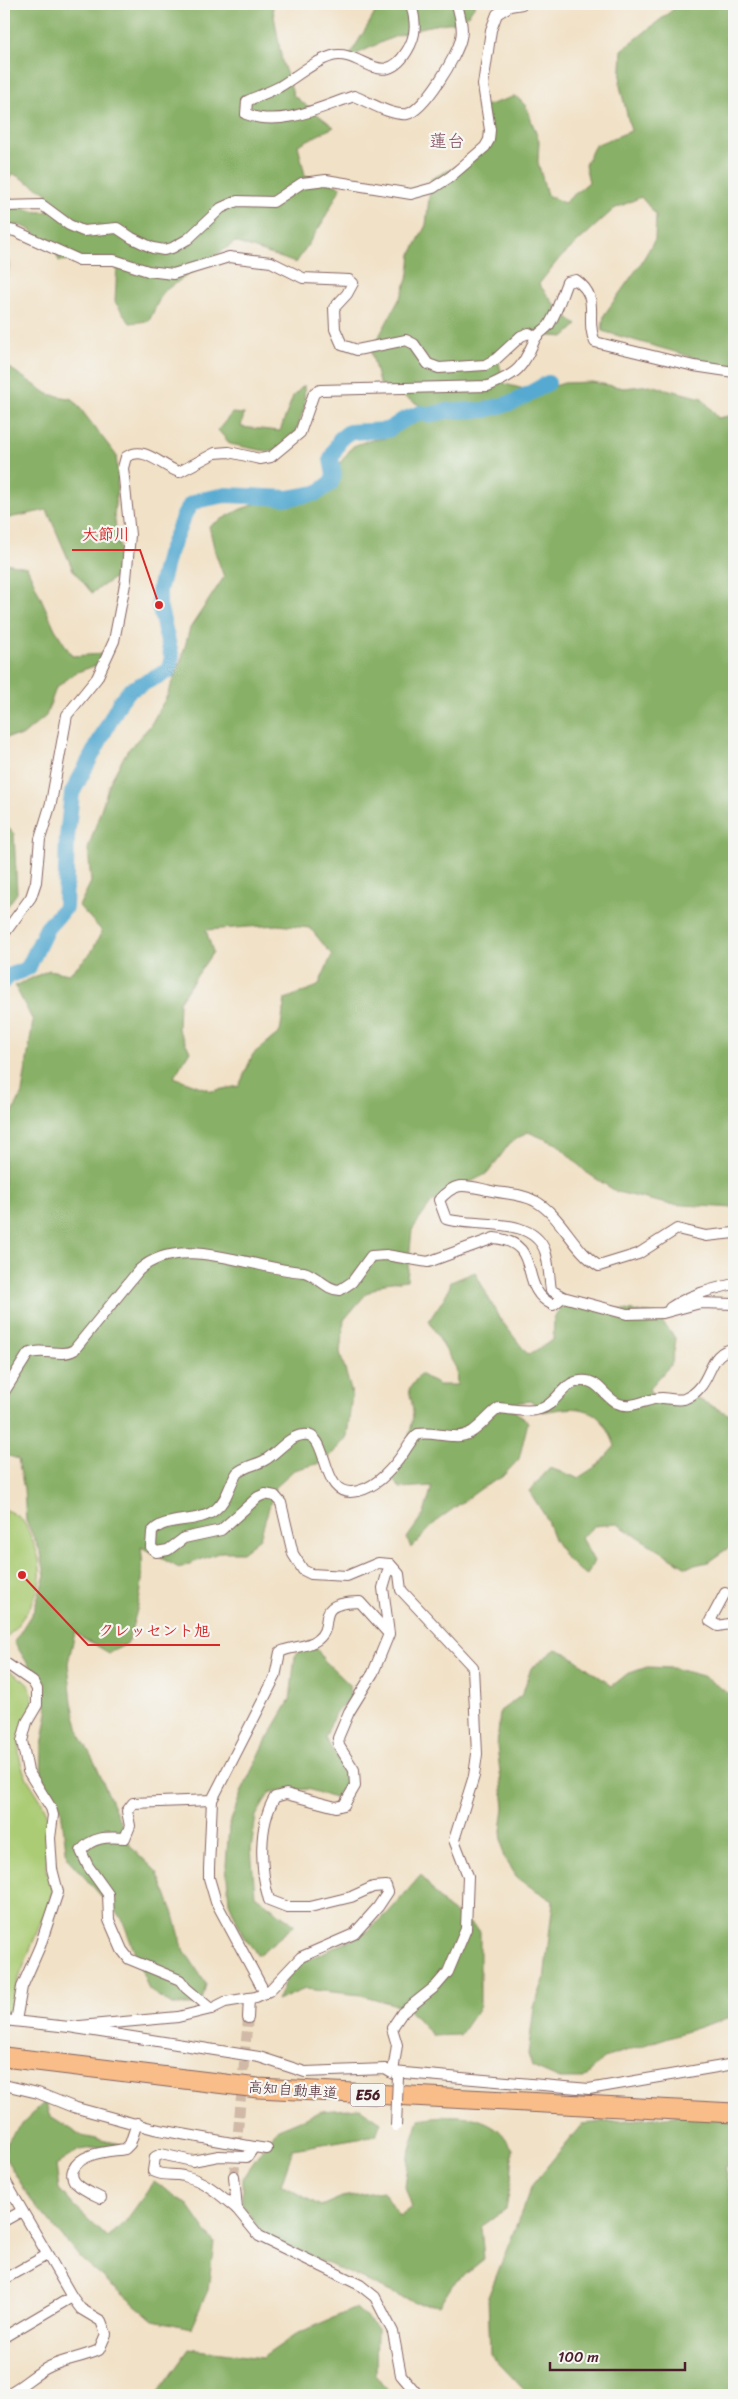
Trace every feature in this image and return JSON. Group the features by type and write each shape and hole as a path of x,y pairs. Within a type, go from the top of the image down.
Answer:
{"highway":[{"name":"高知自動車道","path":"4,2050 252,2078 425,2091 734,2106"},
{"name":"高知自動車道","path":"4,2057 258,2088 734,2113"}],"street":[{"path":"411,4 414,15 414,39 406,54 395,65 388,69 378,69 342,56 334,56 316,63 277,88 247,101 246,114 274,119 300,114 354,96 398,114 412,113 423,104 437,84 462,37 457,4"},
{"path":"4,206 42,205 82,232 117,228 153,248 164,250 188,240 222,208 237,201 273,202 302,183 326,180 379,190 411,194 422,193 450,177 485,147 490,130 482,85 492,30 497,14 510,6 522,4"},
{"path":"4,228 15,231 79,260 114,260 148,271 173,274 229,257 271,262 303,278 349,280 353,283 347,294 334,308 335,329 342,345 357,350 406,340 414,344 428,364 439,368 485,365 496,359 521,336 529,333 536,337"},
{"path":"4,934 31,897 36,882 40,839 51,803 67,715 97,678 114,642 126,579 130,536 123,468 126,457 134,452 140,452 165,467 179,472 215,453 229,452 260,460 271,457 300,433 314,393 320,390 488,386 508,378 525,363 536,337 546,328 555,315 567,282 576,280 584,285 592,302 591,334 594,342 694,366 734,372"},
{"path":"734,1233 706,1236 677,1229 638,1254 599,1266 590,1260 567,1232 537,1202 526,1197 460,1184 447,1191 439,1200 446,1219 460,1224 504,1225 535,1236 544,1250 551,1290 563,1297 627,1314 663,1313 700,1303 734,1304"},
{"path":"4,1392 28,1354 38,1351 65,1353 74,1350 139,1270 147,1262 165,1256 205,1254 304,1272 314,1275 329,1288 340,1290 352,1282 368,1260 376,1254 428,1262 494,1238 504,1239 517,1244 522,1250 536,1292 542,1298 553,1305 563,1297"},
{"path":"663,1313 680,1301 712,1289 734,1284"},
{"path":"396,2126 395,2075 397,2045 392,2028 402,2014 436,1986 448,1972 466,1929 468,1876 454,1840 474,1776 477,1754 473,1667 401,1590 398,1574 390,1564 378,1563 347,1576 310,1574 303,1570 293,1554 281,1503 276,1496 265,1494 253,1501 221,1530 184,1538 163,1552 153,1550 150,1536 159,1525 189,1521 216,1509 226,1497 237,1472 265,1460 301,1435 310,1435 318,1442 330,1477 337,1486 348,1491 358,1491 372,1484 391,1469 418,1434 456,1437 465,1435 482,1425 499,1408 523,1411 542,1409 567,1386 579,1381 595,1384 612,1400 625,1405 660,1398 681,1400 696,1392 707,1379 718,1353 734,1348"},
{"path":"69,2027 178,2018 211,2009 225,2002 266,1993 301,1956 354,1934 378,1907 388,1892 386,1886 373,1887 352,1897 310,1907 287,1907 269,1900 265,1885 264,1836 268,1808 276,1797 286,1794 336,1807 344,1805 355,1786 354,1770 338,1746 338,1738 349,1712 373,1673 389,1634 383,1588 390,1564"},
{"path":"725,1593 710,1621 718,1626 734,1623"},
{"path":"266,1993 216,1902 209,1878 212,1800 275,1677 280,1652 287,1648 308,1645 319,1639 331,1608 339,1602 360,1602 389,1634"},
{"path":"4,1662 33,1682 38,1696 37,1706 24,1733 23,1750 28,1771 51,1808 53,1815 50,1838 52,1868 58,1892 40,1946 22,1987 16,2021"},
{"path":"211,2009 186,1988 180,1980 129,1959 122,1950 109,1920 108,1894 88,1866 81,1851 86,1844 96,1839 106,1837 125,1838 130,1826 127,1811 133,1803 212,1800"},
{"path":"248,2018 249,1998"},
{"path":"4,2020 69,2027 260,2057 305,2072 385,2069 395,2075 589,2089 734,2064"},
{"path":"4,2085 38,2093 73,2107 154,2129 267,2149"},
{"path":"101,2198 78,2186 74,2181 72,2173 77,2163 84,2157 125,2149 130,2144 137,2123"},
{"path":"254,2147 247,2157 219,2156 192,2161 161,2154 155,2157 152,2164 153,2171 162,2176 181,2175 202,2181 237,2209 259,2236 368,2290 382,2308 393,2332 401,2375 418,2395"},
{"path":"234,2176 237,2209"},
{"path":"4,2179 72,2297 82,2309 101,2322 106,2334 102,2346 94,2352 50,2367 36,2375 22,2388 5,2395"},
{"path":"4,2222 22,2211"},
{"path":"4,2279 47,2255"},
{"path":"4,2337 72,2297"}],"green space":[{"path":"4,4 272,4 282,61 294,96 334,127 298,145 305,175 341,187 322,223 296,263 235,242 163,292 149,321 130,323 115,302 117,265 101,258 59,261 50,238 43,241 29,229 19,225 9,228 4,232 4,192","holes":["12,173 47,193 48,211 30,210 4,192"]},
{"path":"379,4 476,4 463,22 432,25 404,33 349,58"},
{"path":"680,4 734,4 734,369 602,331 604,315 641,263 655,239 656,215 641,197 614,209 558,260 539,284 558,309 577,325 564,337 524,334 496,353 505,384 536,392 564,383 592,382 624,388 650,385 702,398 718,418 734,415 734,1208 667,1204 617,1192 587,1173 557,1144 528,1132 510,1143 488,1173 432,1202 412,1230 407,1280 385,1283 366,1294 344,1320 340,1352 352,1394 347,1437 325,1462 294,1470 275,1487 260,1538 242,1552 221,1552 179,1568 141,1547 142,1584 138,1607 127,1644 109,1653 75,1633 68,1663 72,1702 80,1735 95,1763 131,1847 157,1872 173,1911 183,1948 206,1984 201,2005 172,2005 149,1990 122,1919 67,1858 61,1809 41,1782 42,1746 48,1712 36,1677 14,1642 34,1610 45,1575 41,1553 26,1521 24,1489 18,1459 9,1456 4,1459 4,1125 7,1125 22,1093 33,1021 15,986 49,970 69,974 91,953 102,931 79,906 91,882 88,849 110,782 127,751 150,726 167,696 181,661 190,628 224,577 215,552 209,526 241,509 273,498 316,495 353,446 367,441 390,437 410,424 434,413 379,383 371,351 402,294 409,273 411,254 426,225 431,179 476,157 484,139 482,107 516,96 526,106 539,141 538,162 547,195 564,203 589,182 585,165 595,145 631,131 620,86 622,50","holes":["277,925 310,928 332,955 318,986 285,999 280,1032 253,1054 239,1086 212,1091 174,1077 190,1051 178,1029 179,1002 213,952 206,930"]},
{"path":"4,250 9,267 4,284"},
{"path":"4,364 48,394 73,399 116,455 118,477 114,515 123,572 92,593 73,570 47,510 4,519"},
{"path":"304,385 305,406 292,443 272,452 254,449 230,444 218,430 232,413 244,414 241,427 280,431 293,396"},
{"path":"4,564 27,567 55,629 72,656 102,654 102,663 75,673 56,688 46,716 22,736 4,737"},
{"path":"4,823 14,834 17,893 4,911"},
{"path":"475,1272 498,1316 528,1355 553,1340 554,1319 563,1302 656,1314 676,1339 672,1363 649,1389 659,1403 694,1397 734,1417 734,1544 708,1562 686,1567 617,1524 594,1526 581,1538 594,1561 587,1575 576,1568 565,1557 554,1539 545,1516 529,1491 550,1468 578,1478 598,1465 615,1446 603,1422 596,1415 579,1409 543,1412 531,1401 506,1404 528,1422 519,1459 502,1477 482,1488 439,1519 411,1548 407,1538 424,1514 432,1486 400,1488 388,1475 398,1462 408,1439 413,1413 409,1389 420,1374 439,1385 457,1385 456,1368 429,1321 451,1282"},
{"path":"4,1509 23,1521 33,1542 40,1570 36,1595 23,1617 5,1640"},
{"path":"311,1640 324,1660 349,1684 350,1699 335,1713 325,1738 344,1768 346,1785 334,1798 308,1789 270,1792 256,1816 251,1849 255,1895 295,1925 258,1955 243,1936 229,1902 226,1865 229,1826 242,1790 266,1741 290,1700 295,1656"},
{"path":"556,1649 568,1654 612,1686 627,1674 647,1667 673,1668 703,1676 734,1697 734,2016 604,2058 584,2079 560,2079 532,2067 528,2054 534,2007 544,1980 553,1901 518,1879 503,1855 501,1831 504,1807 497,1746 500,1711 522,1695 531,1668"},
{"path":"4,1668 28,1684 32,1693 32,1708 21,1737 19,1752 23,1769 48,1817 49,1841 46,1872 49,1873 53,1891 17,1983 11,2013 7,2016 4,2016"},
{"path":"421,1875 444,1905 480,1931 480,2006 460,2035 433,2036 407,2008 361,1995 305,1989 277,2001 291,1967 362,1935 388,1913"},
{"path":"46,2101 49,2115 82,2136 121,2144 79,2150 56,2165 59,2189 107,2237 125,2222 154,2182 187,2204 214,2243 208,2290 191,2328 153,2320 81,2259 31,2200 4,2156 5,2148 14,2133"},
{"path":"360,2108 381,2122 376,2135 293,2149 281,2185 321,2206 342,2197 383,2191 399,2216 412,2207 405,2187 410,2149 419,2119 459,2116 478,2119 499,2130 513,2149 511,2182 506,2209 481,2227 484,2259 453,2284 439,2306 415,2303 273,2239 258,2227 242,2204 242,2179 276,2130 322,2111"},
{"path":"701,2114 734,2120 734,2165 724,2167 734,2210 734,2395 529,2395 490,2354 488,2297 532,2185 582,2124"},
{"path":"356,2308 377,2328 376,2376 390,2395 156,2395 189,2349 262,2358 298,2333"}],"waterway":[{"path":"4,981 9,976 28,968 47,928 65,908 67,837 72,793 121,700 130,690 168,671 172,658 159,605 159,590 168,555 185,513 191,504 200,500 226,495 289,498 317,493 331,483 334,475 331,459 340,439 349,432 388,430 403,420 421,413 430,415 446,411 485,410 514,402 548,383"}],"tunnel":[{"path":"234,2176 248,2018"}],"place":[{"name":"大節川","path":"159,605"},
{"name":"クレッセント旭","path":"22,1575"}],"district":[{"name":"蓮台","path":"447,141"}]}
